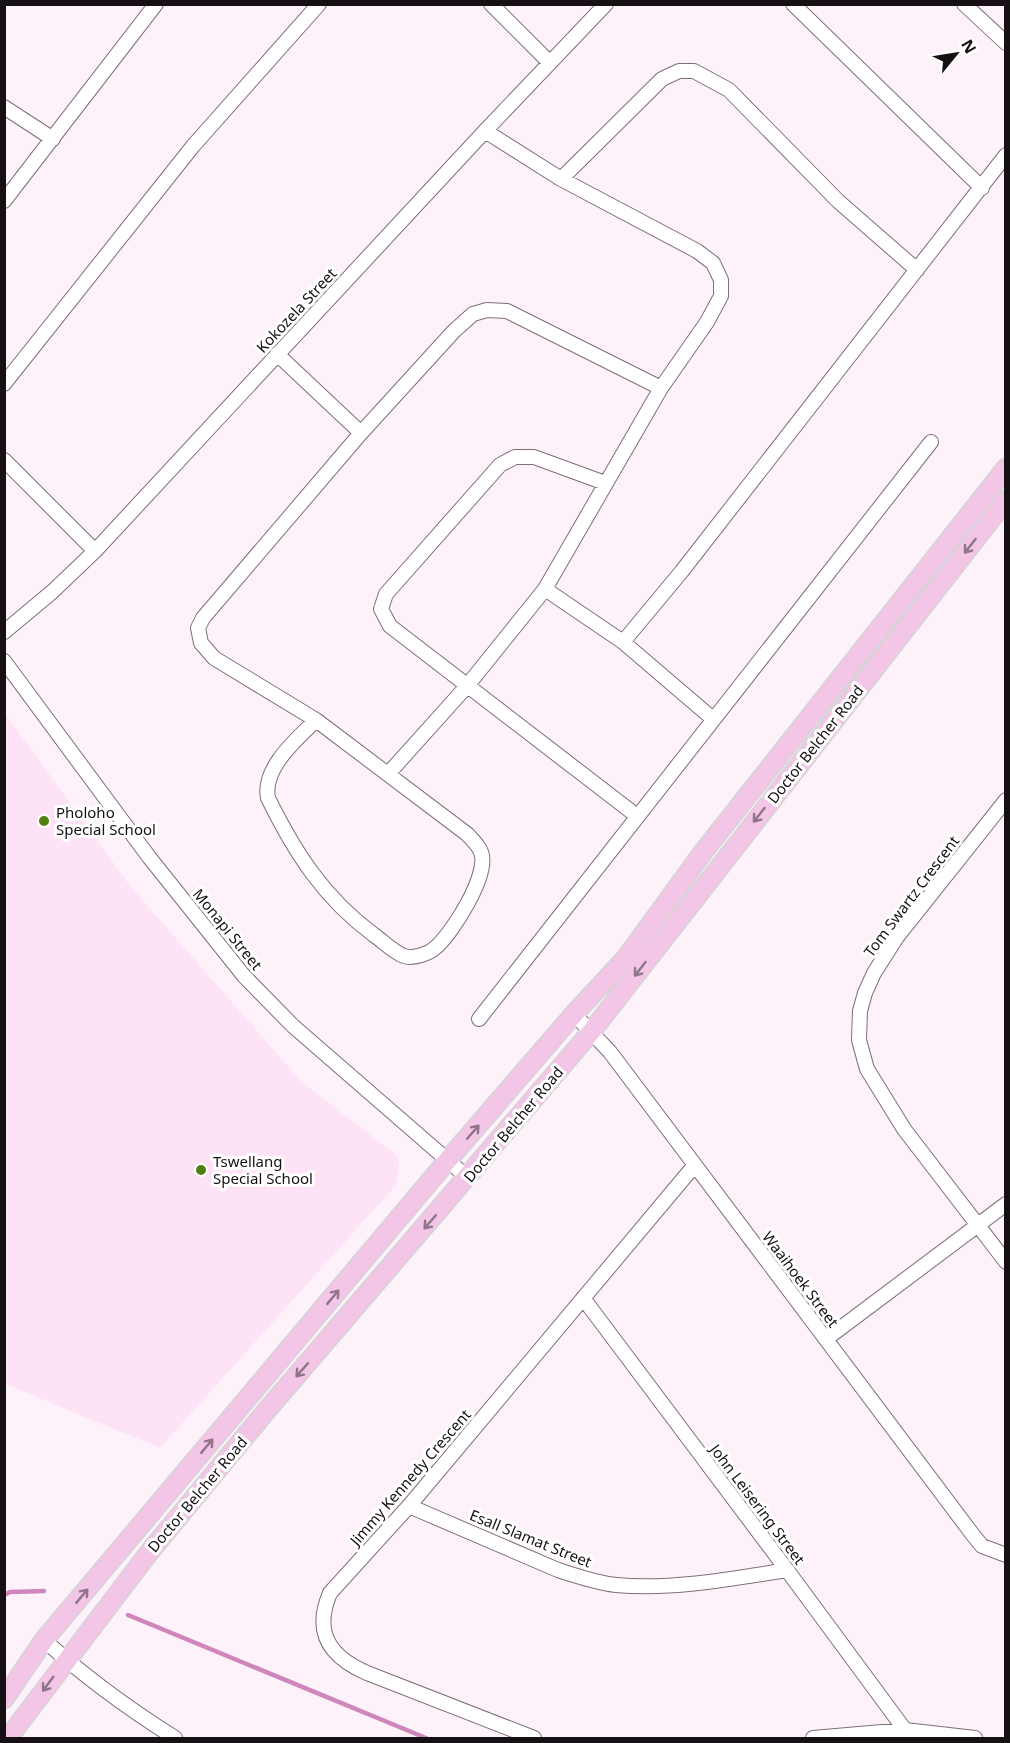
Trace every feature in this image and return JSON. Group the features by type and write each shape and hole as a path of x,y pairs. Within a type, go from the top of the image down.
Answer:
{"main road":[{"name":"Doctor Belcher Road","path":"4,1699 44,1640 447,1161 574,1014 626,958 704,851 1005,468"},
{"name":"Doctor Belcher Road","path":"8,1738 165,1532 591,1032 1005,500"}],"street":[{"path":"4,201 156,4"},
{"path":"4,384 193,146 315,9 299,4"},
{"path":"491,4 550,63"},
{"name":"Kokozela Street","path":"4,632 52,592 94,551 484,131 606,4"},
{"path":"793,4 982,188"},
{"path":"964,4 1005,43"},
{"path":"561,178 662,79 680,71 694,71 729,90 838,201 917,270"},
{"path":"4,107 53,140"},
{"path":"388,774 467,686 545,589 661,388 707,322 721,296 721,280 713,263 697,251 561,178 484,131"},
{"path":"622,642 675,579 982,188 1005,155"},
{"path":"316,720 291,745 275,768 266,786 268,798 318,883 340,908 360,925 406,956 423,955 434,949 449,932 472,894 482,873 482,853 467,834 316,720 214,658 201,643 198,628 203,618 361,433 454,331 473,314 487,310 507,311 661,388"},
{"path":"277,354 361,433"},
{"path":"479,1019 931,442"},
{"path":"605,483 534,458 515,457 500,465 386,594 381,609 390,626 637,816"},
{"path":"4,460 94,551"},
{"path":"545,589 622,642 713,719"},
{"name":"Monapi Street","path":"4,661 149,857 244,976 293,1026 468,1178"},
{"name":"Tom Swartz Crescent","path":"1005,800 897,937 874,973 865,993 859,1040 867,1069 904,1129 1005,1262"},
{"name":"Waaihoek Street","path":"574,1014 610,1052 973,1535 982,1546 1005,1555"},
{"name":"Jimmy Kennedy Crescent","path":"534,1738 355,1668 338,1656 329,1644 322,1620 324,1606 330,1593 409,1506 694,1166"},
{"path":"826,1339 1005,1203"},
{"name":"John Leisering Street","path":"583,1298 905,1730"},
{"name":"Esall Slamat Street","path":"409,1506 558,1570 615,1585 658,1586 723,1580 787,1570"},
{"path":"44,1640 131,1710 175,1738"},
{"path":"813,1738 905,1730 975,1738"}],"shaded area":[{"name":"Tswellang Special School","path":"4,712 131,887 302,1082 399,1157 397,1184 160,1448 5,1384"}],"waterway":[{"path":"4,1595 10,1592 44,1591"},
{"path":"128,1615 426,1738"}],"place":[{"name":"Pholoho Special School","path":"44,821"},
{"name":"Tswellang Special School","path":"201,1170"}]}
